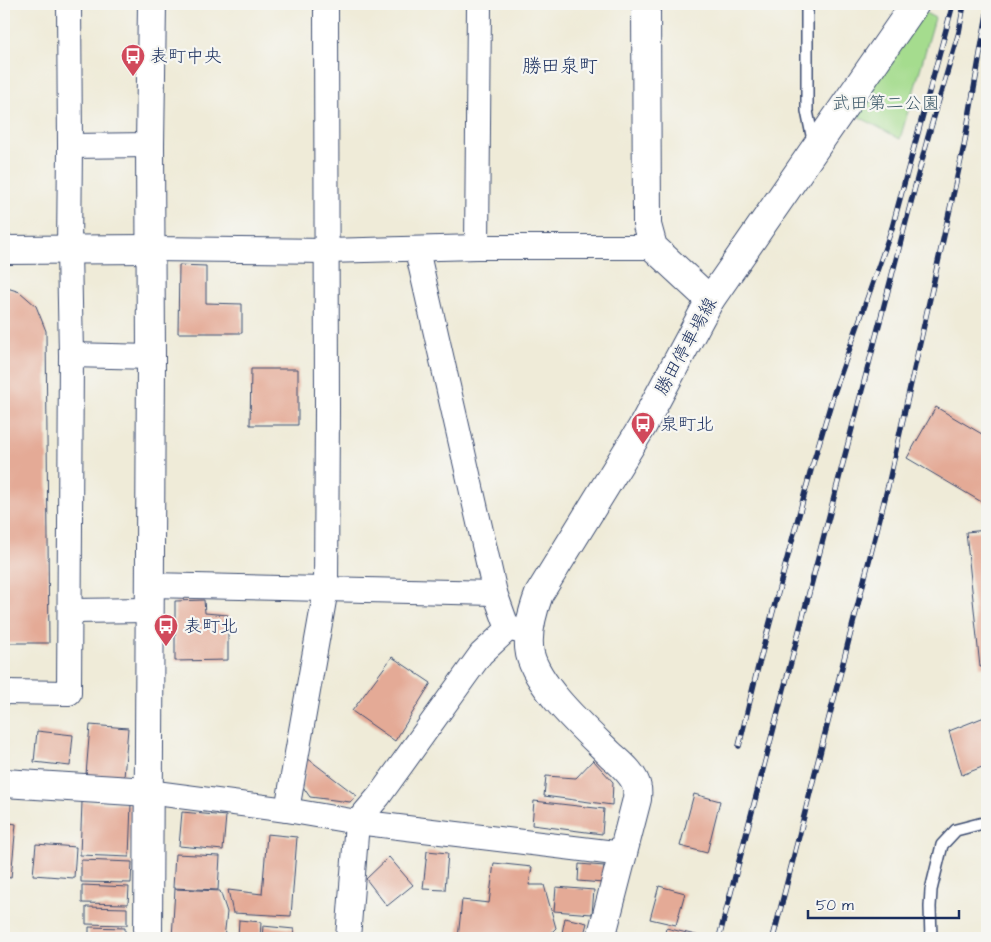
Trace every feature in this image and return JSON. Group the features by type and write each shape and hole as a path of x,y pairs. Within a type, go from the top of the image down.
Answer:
{"street":[{"path":"4,692 70,693 69,4"},
{"path":"148,938 152,4"},
{"path":"287,810 326,589 326,4"},
{"path":"477,247 479,4"},
{"path":"646,4 647,225 654,247 710,300"},
{"name":"勝田停車場線","path":"623,854 637,799 638,787 631,776 567,712 536,669 518,630 532,615 539,594 642,427 710,300 914,4"},
{"path":"70,146 150,145"},
{"path":"4,250 418,250 477,247 654,247"},
{"path":"348,938 357,822 379,796 481,654 518,630 495,593 418,250"},
{"path":"71,355 151,357"},
{"path":"70,611 149,598 326,589 495,593"},
{"path":"4,783 148,792 287,810 357,822 623,854 601,938"}],"lane":[{"path":"807,4 807,111 815,146"},
{"path":"931,938 931,890 942,845 956,830 987,822"}],"green space":[{"name":"武田第二公園","path":"920,10 935,18 900,139 852,113"}],"building":[{"path":"179,265 206,266 206,303 242,304 242,333 178,333"},
{"path":"4,287 20,292 36,306 46,331 49,643 4,643"},
{"path":"251,369 298,369 298,425 250,425"},
{"path":"936,407 987,437 987,500 985,504 907,458"},
{"path":"987,530 987,666 980,667 966,532"},
{"path":"204,600 205,613 228,615 228,660 175,661 175,601"},
{"path":"392,657 431,683 395,741 352,711"},
{"path":"987,716 987,765 962,775 949,731"},
{"path":"90,725 128,728 124,778 86,775"},
{"path":"37,731 73,735 70,766 34,762"},
{"path":"307,758 357,796 350,802 310,797 303,787"},
{"path":"593,760 613,782 612,805 544,796 546,776 576,778"},
{"path":"694,794 720,801 707,853 680,846"},
{"path":"534,801 604,809 602,834 532,825"},
{"path":"82,802 131,804 129,857 80,855"},
{"path":"182,812 226,816 223,850 179,846"},
{"path":"4,822 16,824 11,878 4,877"},
{"path":"267,834 297,837 291,916 233,913 228,890 262,894"},
{"path":"36,844 76,847 74,878 33,875"},
{"path":"427,851 448,853 445,890 423,889"},
{"path":"175,854 220,856 218,890 173,888"},
{"path":"389,857 413,885 387,906 366,879"},
{"path":"81,860 132,862 131,883 81,882"},
{"path":"494,863 532,867 529,885 544,885 556,928 550,934 539,935 535,938 458,938 462,900 489,903"},
{"path":"579,864 604,866 603,883 578,881"},
{"path":"82,885 129,887 128,904 82,903"},
{"path":"659,886 685,893 676,925 650,919"},
{"path":"556,887 594,890 592,914 554,911"},
{"path":"175,889 220,891 227,912 224,938 172,938"},
{"path":"86,907 127,908 127,925 86,924"},
{"path":"565,918 587,923 583,938 561,938"},
{"path":"239,920 261,922 260,938 238,938"},
{"path":"263,926 294,929 293,938 262,938"},
{"path":"89,927 125,928 125,938 89,938"},
{"path":"666,928 708,938 664,938"}],"railway":[{"path":"739,746 758,667 811,470 834,393 892,228 953,4"},
{"path":"719,938 928,137 959,32 964,4"},
{"path":"773,938 888,486 964,146 987,14"}],"place":[{"name":"表町中央","path":"133,77"},
{"name":"泉町北","path":"643,445"},
{"name":"表町北","path":"166,647"}],"district":[{"name":"勝田泉町","path":"560,66"}]}
